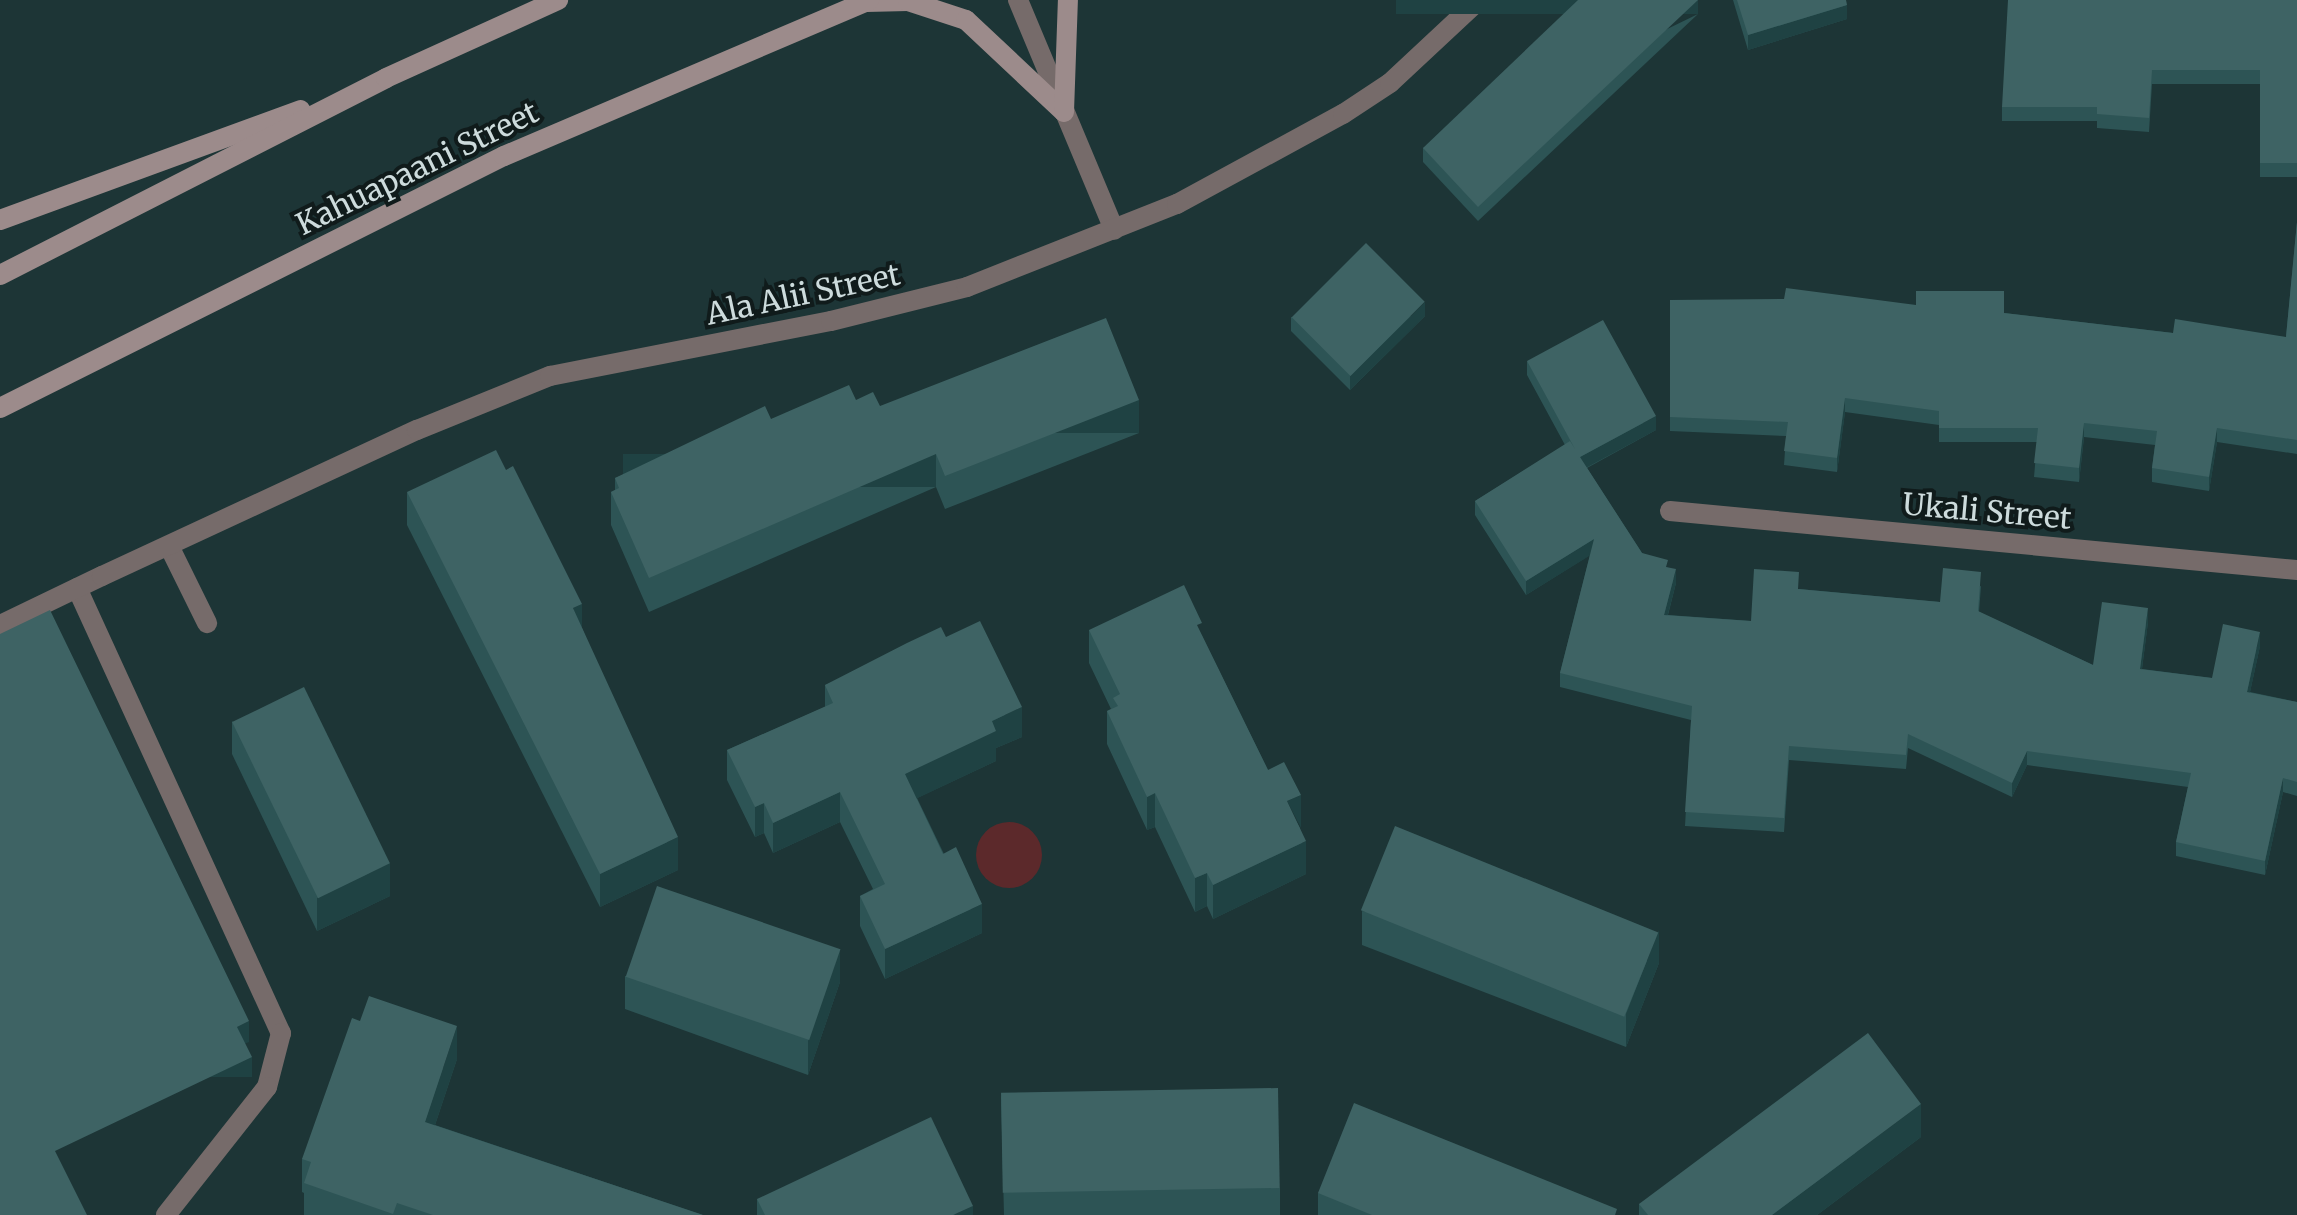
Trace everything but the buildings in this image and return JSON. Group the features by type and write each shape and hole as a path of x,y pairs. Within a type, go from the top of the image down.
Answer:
{"main road":[{"path":"0,275 386,78 558,0"},
{"path":"1064,112 1068,0"},
{"path":"867,1 908,1 966,20 1064,112"},
{"name":"Kahuapaani Street","path":"0,408 504,156 867,1"},
{"path":"0,220 386,78"}],"street":[{"path":"1018,0 1114,230"},
{"name":"Ala Alii Street","path":"0,624 550,376 948,292 1114,230 1272,156 1343,114 1390,82 1479,0"},
{"name":"Ukali Street","path":"1670,511 2297,570"},
{"path":"168,546 208,623"},
{"path":"77,588 281,1033 267,1086 166,1215"}],"shaded area":[{"path":"1009,822 1022,824 1032,832 1040,842 1040,868 1032,878 1022,886 1009,888 996,886 986,878 978,868 976,855 978,842 986,832 996,824"}]}
